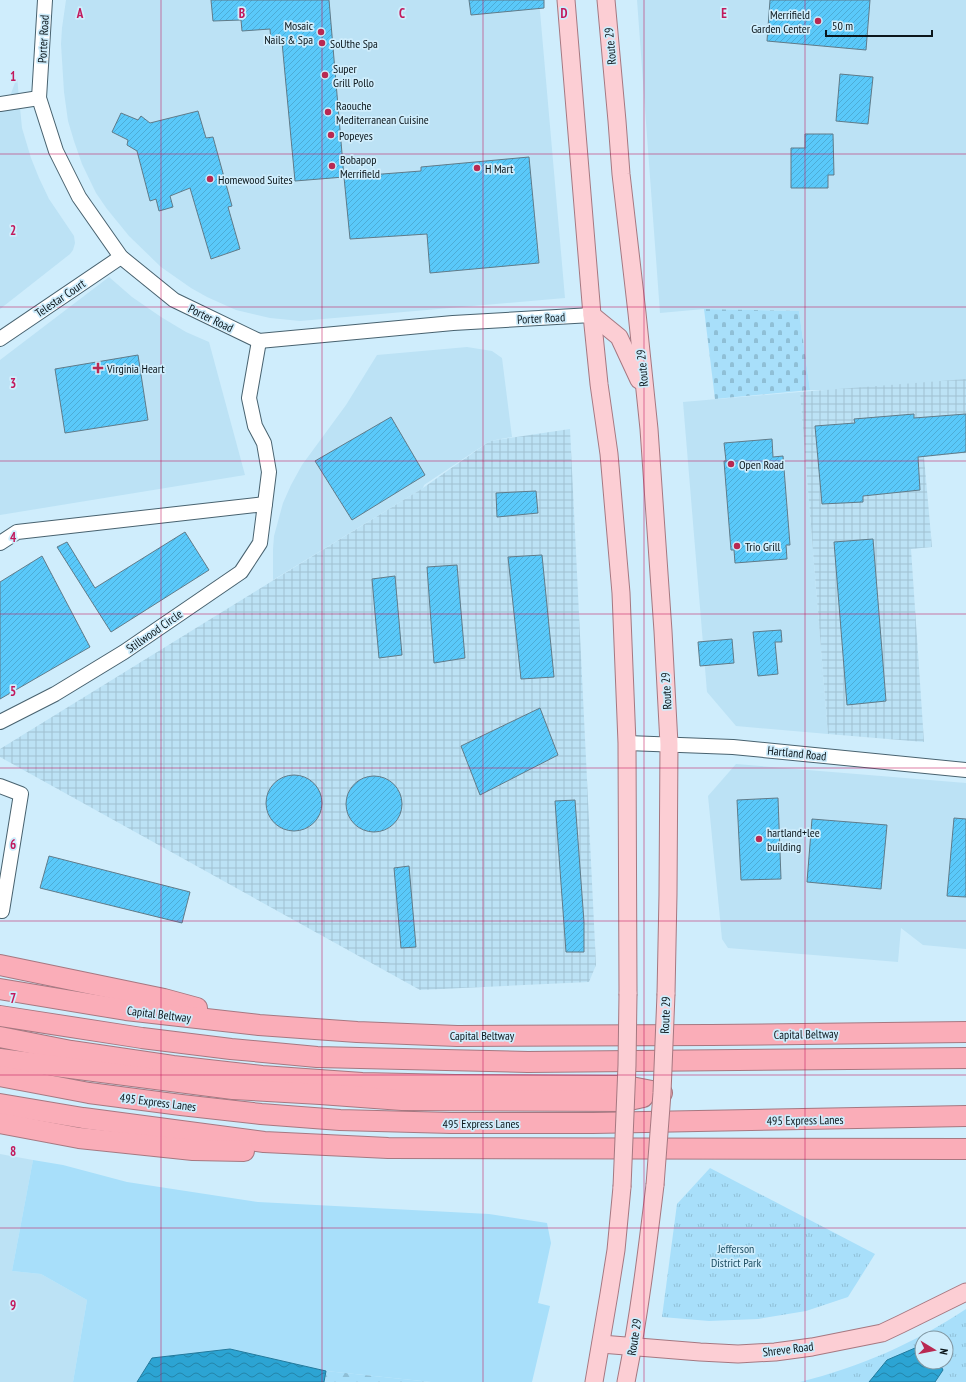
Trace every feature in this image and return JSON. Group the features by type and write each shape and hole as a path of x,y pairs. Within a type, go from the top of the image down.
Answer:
{"highway":[{"path":"0,965 164,999 259,1025"},
{"name":"Capital Beltway","path":"0,988 126,1010 259,1025 357,1032 457,1036 966,1032"},
{"path":"0,1016 142,1038 231,1049 317,1056 528,1062 966,1058"},
{"path":"0,1037 71,1051 165,1065 262,1076 362,1083 455,1085 572,1093 662,1093"},
{"path":"0,1060 233,1089 402,1100 572,1093"},
{"name":"495 Express Lanes","path":"0,1076 90,1093 181,1105 260,1114 340,1120 451,1123 593,1123 966,1116"},
{"path":"0,1104 83,1118 264,1142 388,1148 966,1149"},
{"path":"0,1123 79,1138 193,1150 293,1153 388,1148"}],"main road":[{"path":"566,0 592,315 599,384 610,454 621,593 627,743 628,994 622,1187 616,1250 594,1382"},
{"name":"Route 29","path":"606,0 621,174 637,313 653,485 669,744 666,994 662,1093 648,1251 626,1382"},
{"path":"592,315 619,337 644,391"},
{"name":"Shreve Road","path":"601,1344 738,1354 775,1352 812,1347 882,1333 966,1292"}],"street":[{"name":"Porter Road","path":"46,0 39,98 56,151 76,190 121,257 174,300 259,341 453,324 592,315"},
{"path":"0,104 39,98"},
{"name":"Telestar Court","path":"0,339 121,257"},
{"name":"Stillwood Circle","path":"0,722 55,694 124,652 241,572 260,543 268,472 264,443 255,426 250,398 259,341"},
{"path":"0,543 17,532 265,504"},
{"name":"Hartland Road","path":"627,743 733,747 966,770"},
{"path":"0,786 21,794 1,910"}],"shaded area":[{"path":"66,0 539,0 565,298 300,321 270,318 236,310 191,288 161,267 129,236 96,193 82,164 68,121 64,92 61,44"},
{"name":"Merrifield Garden Center","path":"637,0 966,0 966,391 810,390 799,311 704,309 660,313"},
{"path":"17,77 22,128 31,158 49,199 74,236 75,243 70,254 0,309 0,103 8,102"},
{"path":"109,277 132,297 161,317 186,332 209,342 245,475 0,515 0,360"},
{"path":"467,347 492,351 502,358 512,437 490,441 424,485 423,488 273,580 274,536 283,503 291,485 302,465 346,405 377,355"},
{"path":"966,379 966,453 924,457 932,547 911,549 924,742 828,734 800,392"},
{"path":"800,392 828,734 736,726 707,692 683,402"},
{"path":"570,429 596,965 589,982 420,990 0,757 0,749 423,488 490,441"},
{"path":"736,764 966,783 966,949 923,945 901,928 898,962 728,948 722,939 708,796"},
{"path":"0,1154 33,1160 12,1271 41,1274 87,1300 73,1382 0,1382"}],"green space":[{"path":"704,309 799,311 810,390 715,399"},
{"path":"33,1160 63,1165 127,1182 258,1202 489,1214 547,1223 551,1243 538,1303 550,1306 532,1382 431,1382 326,1371 230,1349 152,1358 137,1382 73,1382 87,1300 41,1274 12,1271"},
{"name":"Jefferson District Park","path":"710,1168 875,1254 848,1297 806,1311 758,1319 709,1321 662,1317 677,1204"},
{"path":"966,1309 966,1382 800,1382 844,1369 886,1353 914,1340 914,1370 954,1370 954,1330 932,1330"},
{"path":"326,1371 431,1382 324,1382"}],"water":[{"path":"914,1348 914,1370 943,1370 935,1382 869,1382 887,1360"},
{"path":"230,1349 326,1371 324,1382 137,1382 152,1358"}],"building":[{"path":"211,0 329,0 344,177 295,181 282,42 271,43 270,29 242,31 241,20 213,21"},
{"path":"469,0 544,0 544,8 471,15"},
{"name":"Merrifield Garden Center","path":"770,0 870,0 866,50 767,41"},
{"path":"840,74 873,77 868,124 836,121"},
{"name":"Homewood Suites","path":"198,111 206,138 213,137 232,206 228,207 240,249 211,259 190,188 170,196 173,207 159,211 156,199 150,201 137,151 127,145 128,140 112,132 121,113 138,120 141,116 150,123"},
{"path":"805,134 833,134 834,175 828,175 828,188 791,188 791,148 805,148"},
{"path":"529,157 539,263 430,273 427,234 350,239 344,177 421,171 421,167"},
{"path":"138,355 148,420 65,433 55,369"},
{"path":"914,414 914,418 966,414 966,452 918,457 920,490 863,496 863,502 822,504 815,426 855,423 854,419"},
{"path":"391,417 425,475 352,520 315,461"},
{"path":"772,439 773,457 783,456 790,545 786,545 787,559 735,563 734,550 731,550 724,443"},
{"path":"536,491 538,513 497,517 496,493"},
{"path":"185,532 209,570 111,632 57,547 67,542 95,588"},
{"path":"873,539 886,701 847,705 834,542"},
{"path":"542,555 554,677 521,679 508,557"},
{"path":"42,556 90,647 0,699 0,582"},
{"path":"457,565 465,658 434,663 427,567"},
{"path":"395,576 402,655 379,658 372,579"},
{"path":"781,630 782,642 775,642 778,674 758,676 753,632"},
{"path":"732,639 734,663 700,666 698,642"},
{"path":"540,708 558,755 480,795 461,746"},
{"path":"288,775 300,775 310,779 318,787 322,797 322,809 318,819 310,827 300,831 288,831 278,827 270,819 266,809 266,797 270,787 278,779"},
{"path":"368,776 380,776 390,780 398,788 402,798 402,810 398,820 390,828 380,832 368,832 358,828 350,820 346,810 346,798 350,788 358,780"},
{"name":"hartland+lee building","path":"778,798 781,879 741,880 737,800"},
{"path":"575,800 584,922 584,952 566,952 555,801"},
{"path":"954,818 966,819 966,897 947,896"},
{"path":"812,819 887,825 881,889 807,882"},
{"path":"49,856 190,892 182,923 40,888"},
{"path":"409,866 416,947 401,948 394,868"}],"place":[{"name":"Merrifield Garden Center","path":"818,21"},
{"name":"Mosaic Nails & Spa","path":"321,32"},
{"name":"SoUthe Spa","path":"322,43"},
{"name":"Super Grill Pollo","path":"325,75"},
{"name":"Raouche Mediterranean Cuisine","path":"328,112"},
{"name":"Popeyes","path":"331,135"},
{"name":"Bobapop Merrifield","path":"332,166"},
{"name":"H Mart","path":"477,168"},
{"name":"Homewood Suites","path":"210,179"},
{"name":"Virginia Heart","path":"98,368"},
{"name":"Open Road","path":"731,464"},
{"name":"Trio Grill","path":"737,546"},
{"name":"hartland+lee building","path":"759,839"}]}
